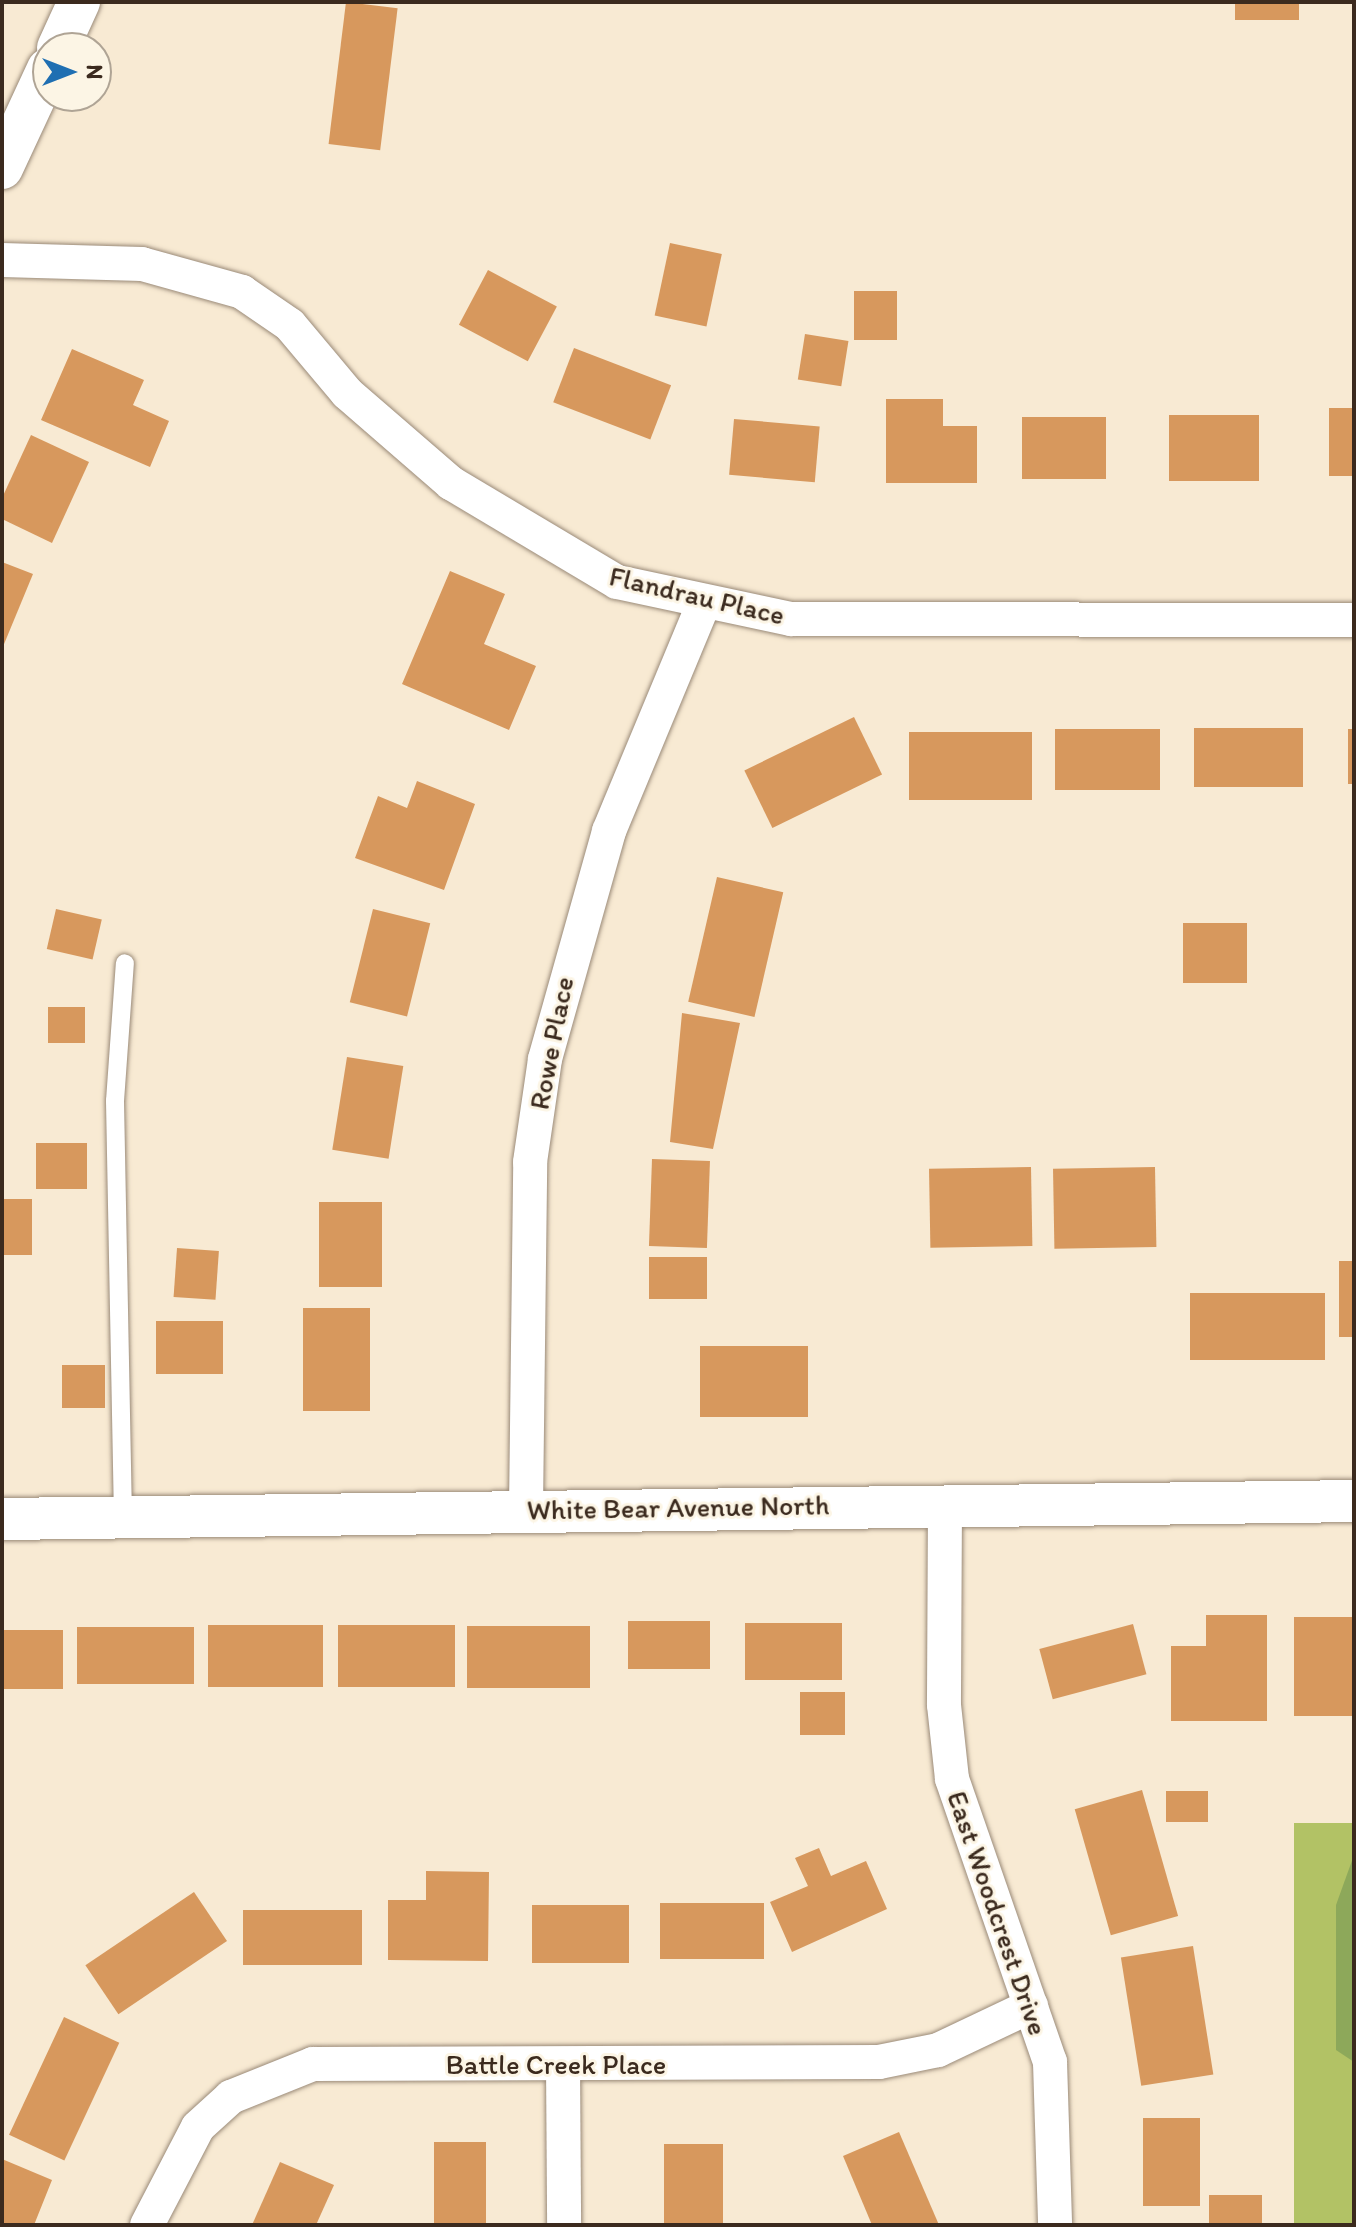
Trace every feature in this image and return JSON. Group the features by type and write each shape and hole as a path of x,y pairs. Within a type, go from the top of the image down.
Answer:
{"street":[{"path":"65,32 79,2"},
{"path":"2,168 32,103"},
{"name":"Flandrau Place","path":"2,260 142,264 242,292 290,325 382,427 488,508 617,582 704,603 791,619 1354,620"},
{"name":"Rowe Place","path":"526,1509 525,1294 545,1059 609,831 704,603"},
{"name":"White Bear Avenue North","path":"2,1519 526,1509 1354,1501"},
{"name":"East Woodcrest Drive","path":"945,1504 952,1779 966,1836 1050,2062 1057,2121 1055,2225"},
{"name":"Battle Creek Place","path":"147,2225 198,2127 270,2076 313,2064 879,2062 938,2050 1031,2006"},
{"path":"563,2064 564,2225"}],"lane":[{"path":"123,1518 115,1101 125,963"}],"green space":[{"path":"1294,1823 1354,1823 1354,2225 1294,2225"},
{"path":"1354,1855 1354,2062 1336,2050 1336,1905"}],"building":[{"path":"346,2 398,8 380,150 329,144"},
{"path":"1235,2 1299,2 1299,20 1235,20"},
{"path":"670,243 722,254 706,326 655,315"},
{"path":"488,270 557,307 528,361 459,325"},
{"path":"854,291 897,291 897,340 854,340"},
{"path":"805,334 848,341 841,386 798,379"},
{"path":"574,348 671,385 650,439 553,402"},
{"path":"72,349 144,380 133,405 169,421 150,467 41,420"},
{"path":"886,399 943,399 943,426 977,426 977,483 886,483"},
{"path":"1329,408 1354,408 1354,476 1329,476"},
{"path":"1169,415 1259,415 1259,481 1169,481"},
{"path":"1022,417 1106,417 1106,479 1022,479"},
{"path":"734,419 820,426 815,482 729,475"},
{"path":"31,435 89,462 52,543 2,519 2,498"},
{"path":"2,562 33,574 2,649"},
{"path":"450,571 505,594 484,644 536,666 509,730 402,684"},
{"path":"854,717 882,775 772,828 744,770"},
{"path":"1194,728 1303,728 1303,787 1194,787"},
{"path":"1055,729 1160,729 1160,790 1055,790"},
{"path":"1348,729 1354,729 1354,784 1348,784"},
{"path":"909,732 1032,732 1032,800 909,800"},
{"path":"417,781 475,804 444,890 355,858 378,796 407,808"},
{"path":"717,877 783,892 754,1017 688,1002"},
{"path":"56,909 102,920 93,960 47,949"},
{"path":"373,909 430,923 407,1016 350,1002"},
{"path":"1183,923 1247,923 1247,983 1183,983"},
{"path":"48,1007 85,1007 85,1043 48,1043"},
{"path":"682,1013 740,1023 713,1149 670,1142"},
{"path":"347,1057 403,1066 389,1159 332,1150"},
{"path":"36,1143 87,1143 87,1189 36,1189"},
{"path":"652,1159 710,1161 707,1248 649,1246"},
{"path":"1031,1167 1032,1246 930,1248 929,1169"},
{"path":"1155,1167 1156,1247 1054,1249 1053,1169"},
{"path":"2,1199 32,1199 32,1255 2,1255"},
{"path":"319,1202 382,1202 382,1287 319,1287"},
{"path":"177,1248 219,1251 215,1300 174,1297"},
{"path":"649,1257 707,1257 707,1299 649,1299"},
{"path":"1339,1261 1354,1261 1354,1337 1339,1337"},
{"path":"1190,1293 1325,1293 1325,1360 1190,1360"},
{"path":"303,1308 370,1308 370,1411 303,1411"},
{"path":"156,1321 223,1321 223,1374 156,1374"},
{"path":"700,1346 808,1346 808,1417 700,1417"},
{"path":"62,1365 105,1365 105,1408 62,1408"},
{"path":"1206,1615 1267,1615 1267,1721 1171,1721 1171,1646 1206,1646"},
{"path":"1294,1617 1354,1617 1354,1716 1294,1716"},
{"path":"628,1621 710,1621 710,1669 628,1669"},
{"path":"745,1623 842,1623 842,1680 745,1680"},
{"path":"1133,1624 1146,1674 1053,1699 1039,1649"},
{"path":"208,1625 323,1625 323,1687 208,1687"},
{"path":"338,1625 455,1625 455,1687 338,1687"},
{"path":"467,1626 590,1626 590,1688 467,1688"},
{"path":"77,1627 194,1627 194,1684 77,1684"},
{"path":"2,1630 63,1630 63,1689 2,1689"},
{"path":"800,1692 845,1692 845,1735 800,1735"},
{"path":"1142,1790 1178,1916 1111,1935 1075,1809"},
{"path":"1166,1791 1208,1791 1208,1822 1166,1822"},
{"path":"819,1848 831,1876 866,1861 887,1909 792,1952 770,1902 808,1886 795,1858"},
{"path":"426,1871 489,1872 488,1961 388,1960 388,1900 426,1900"},
{"path":"194,1892 227,1941 118,2014 85,1965"},
{"path":"660,1903 764,1903 764,1959 660,1959"},
{"path":"532,1905 629,1905 629,1963 532,1963"},
{"path":"243,1910 362,1910 362,1965 243,1965"},
{"path":"1193,1946 1213,2074 1141,2086 1121,1957"},
{"path":"64,2017 119,2043 64,2161 9,2135"},
{"path":"1143,2118 1200,2118 1200,2206 1143,2206"},
{"path":"899,2132 939,2225 872,2225 843,2156"},
{"path":"434,2142 486,2142 486,2225 434,2225"},
{"path":"664,2144 723,2144 723,2225 664,2225"},
{"path":"2,2159 52,2180 34,2225 2,2225"},
{"path":"280,2162 334,2185 316,2225 252,2225"},
{"path":"1209,2195 1262,2195 1262,2225 1209,2225"}]}
